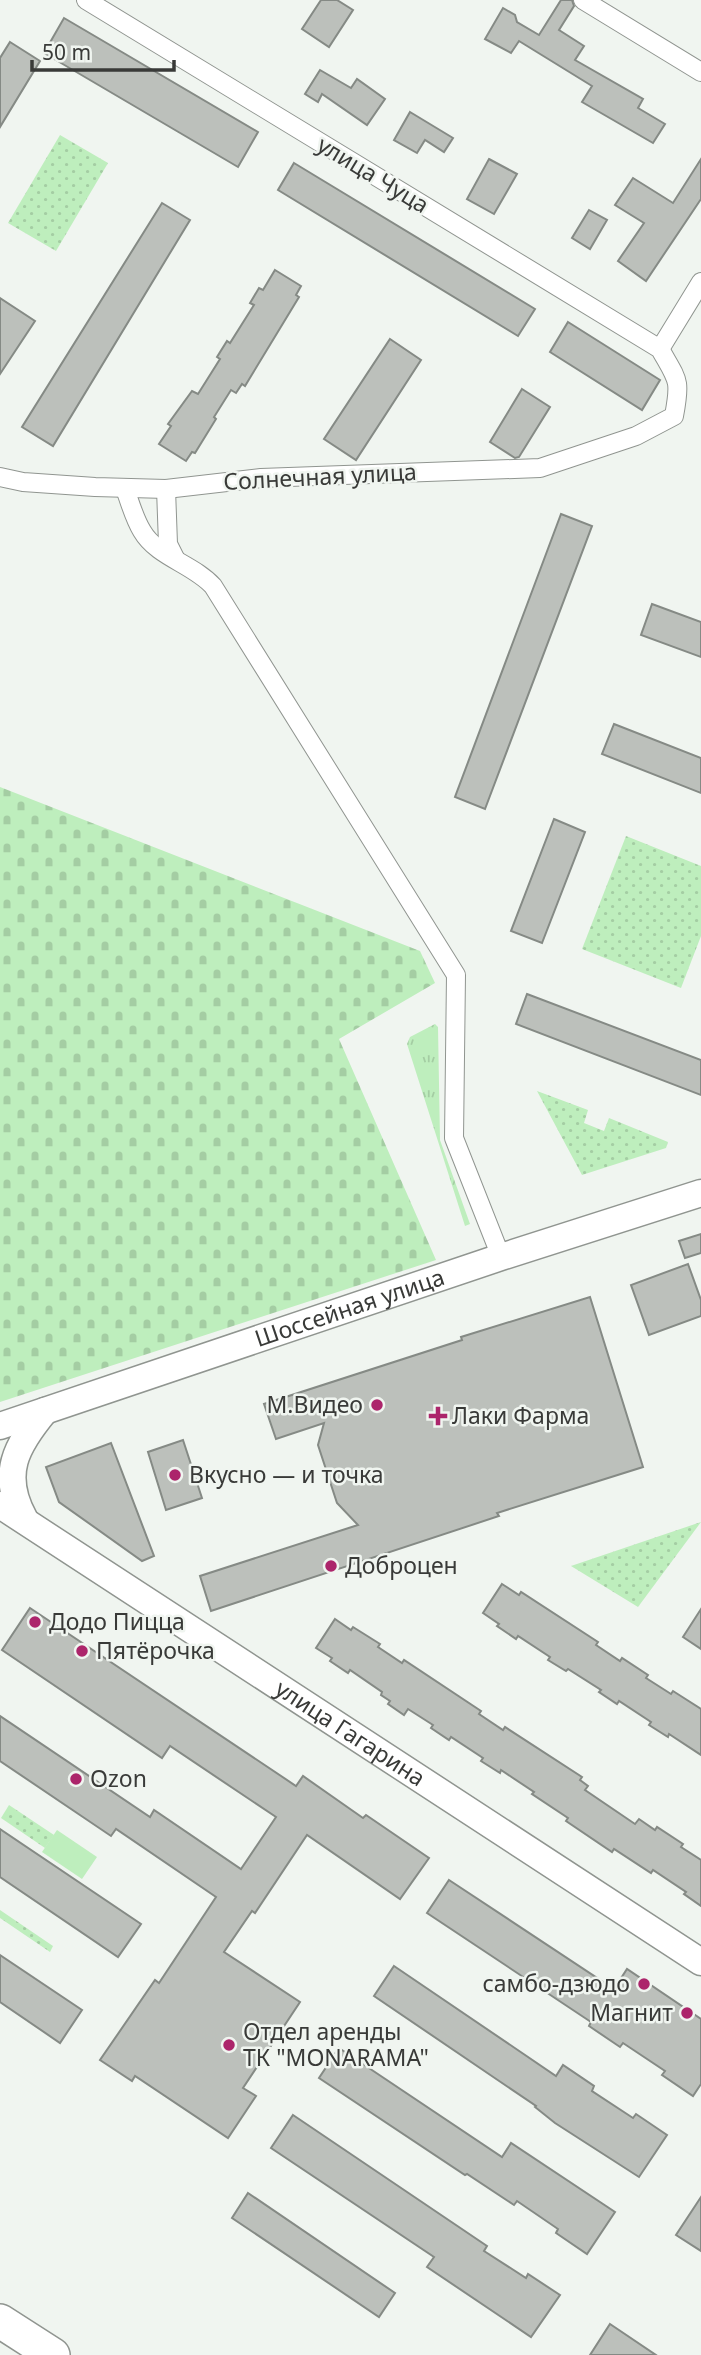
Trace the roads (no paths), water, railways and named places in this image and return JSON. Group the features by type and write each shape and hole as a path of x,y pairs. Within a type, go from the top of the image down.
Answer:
{"highway":[{"path":"0,2321 53,2355"}],"street":[{"name":"улица Чуца","path":"86,0 660,349"},
{"path":"583,0 701,72"},
{"path":"660,349 701,282"},
{"name":"Солнечная улица","path":"0,477 23,482 166,489 261,478 540,468 636,436 674,416 680,384 660,349"},
{"path":"125,489 142,532 154,545 205,577 213,586 456,975 454,1138 501,1257"},
{"path":"166,489 169,544 175,558"},
{"name":"Шоссейная улица","path":"0,1426 501,1257 701,1193"},
{"path":"35,1530 10,1497 6,1470 11,1453 45,1410"},
{"name":"улица Гагарина","path":"0,1505 701,1962"},
{"path":"0,1519 35,1530"}],"place":[{"name":"М.Видео","path":"377,1405"},
{"name":"Лаки Фарма","path":"438,1416"},
{"name":"Вкусно — и точка","path":"175,1475"},
{"name":"Доброцен","path":"331,1566"},
{"name":"Додо Пицца","path":"35,1622"},
{"name":"Пятёрочка","path":"82,1651"},
{"name":"Ozon","path":"76,1779"},
{"name":"самбо-дзюдо","path":"644,1984"},
{"name":"Магнит","path":"687,2013"},
{"name":"Отдел аренды ТК \"MONARAMA\"","path":"229,2045"}]}
